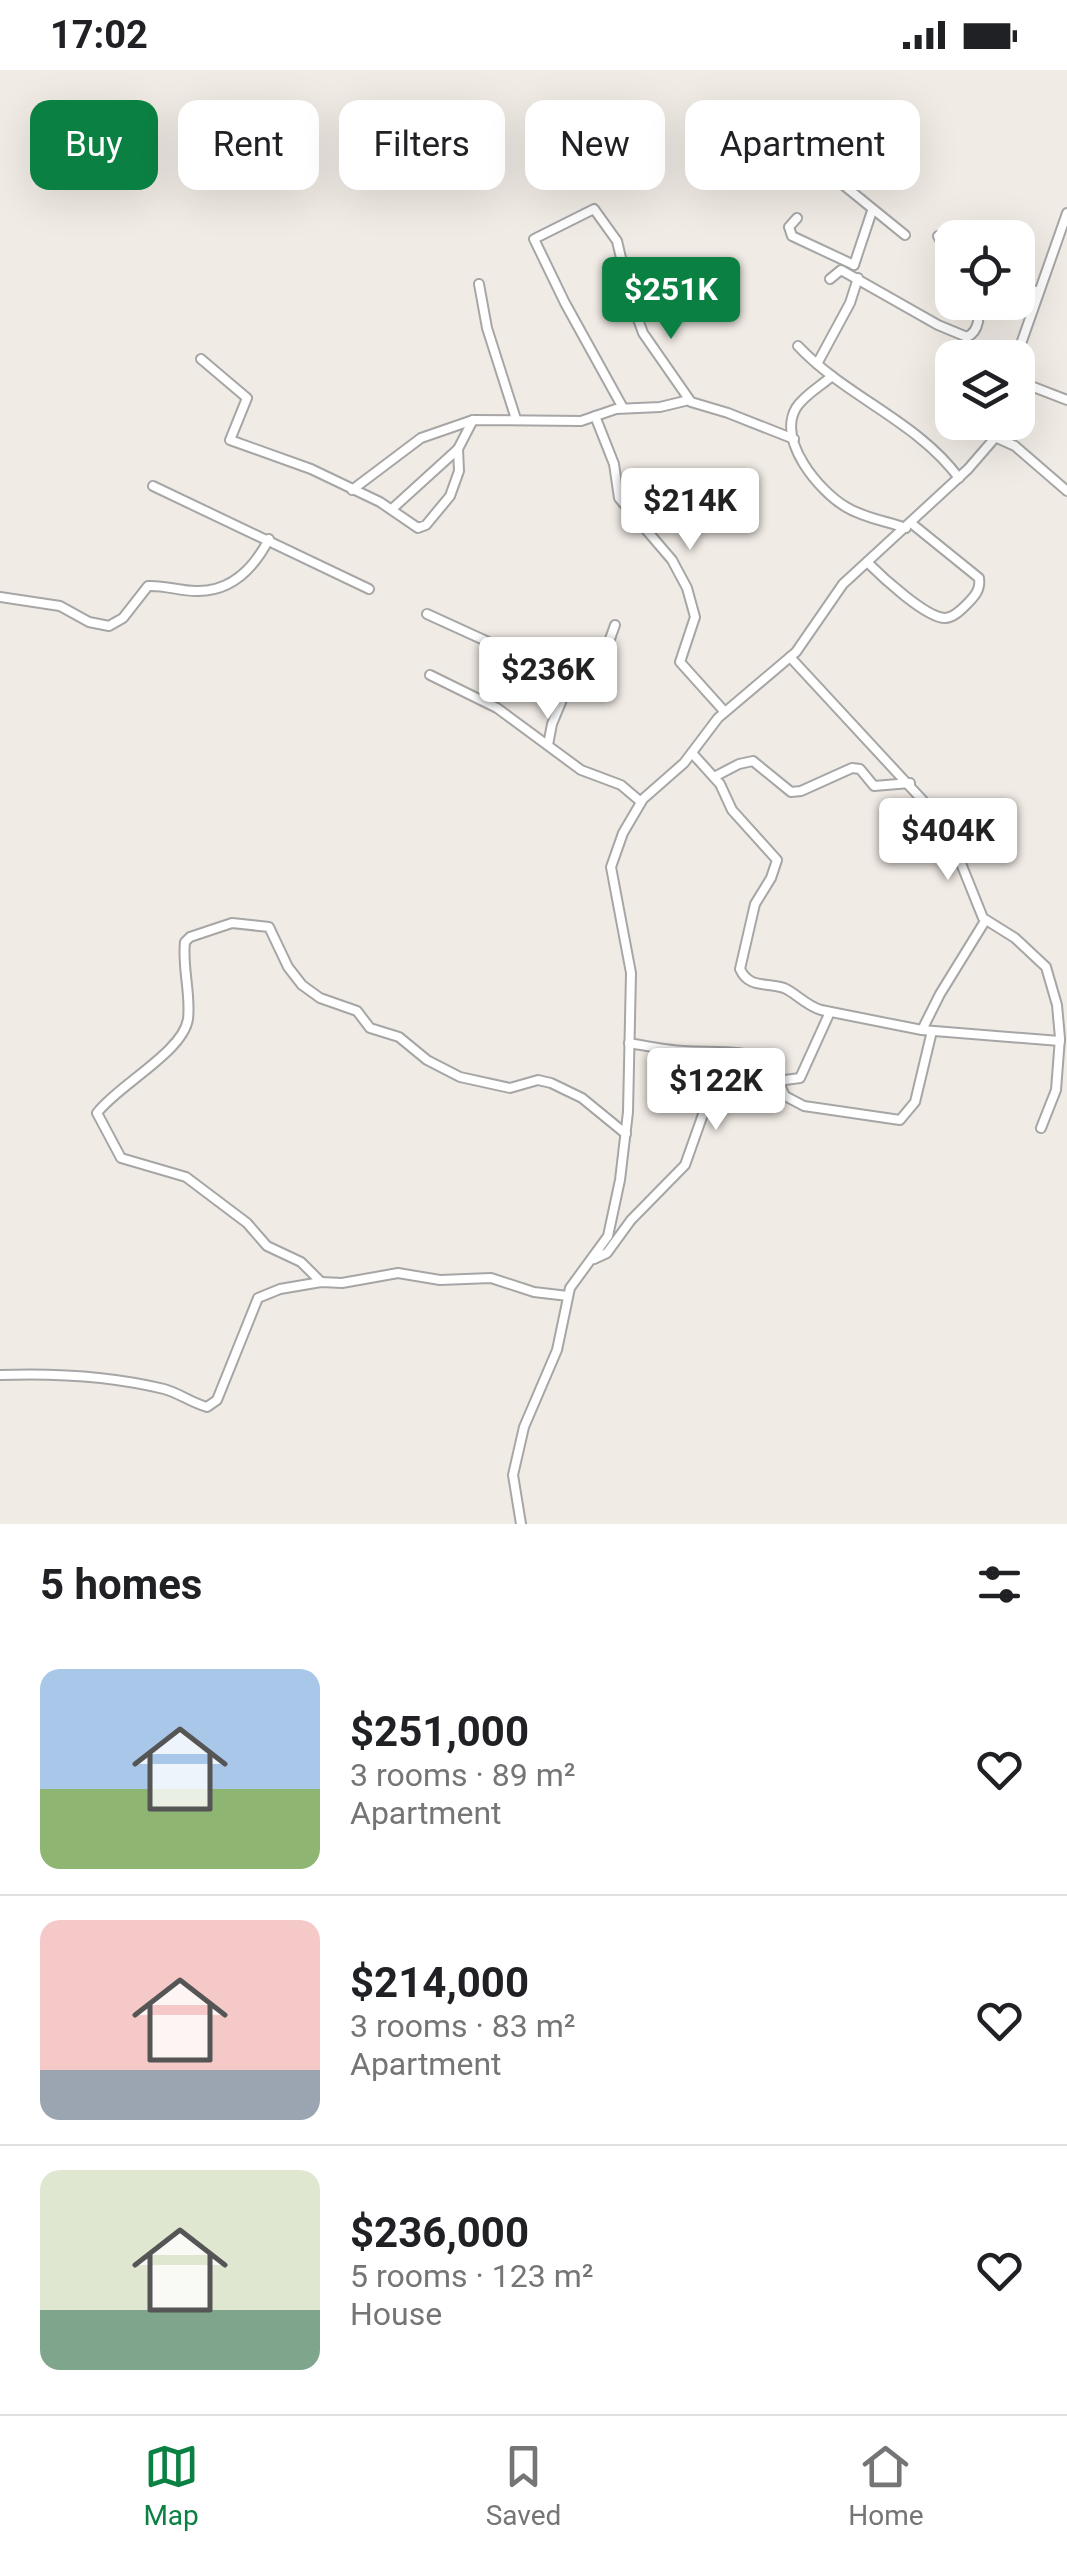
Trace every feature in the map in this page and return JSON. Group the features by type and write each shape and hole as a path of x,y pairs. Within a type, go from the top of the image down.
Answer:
{"street":[{"path":"848,190 905,235"},
{"path":"623,408 564,303 534,239 594,209 620,248 630,300 643,333 689,400"},
{"path":"817,364 847,309 872,212"},
{"path":"1022,340 1067,213"},
{"path":"797,218 789,228 792,236 938,325 964,336 974,332 978,320"},
{"path":"830,280 839,270 854,272"},
{"path":"480,284 486,328 516,419"},
{"path":"798,346 832,376 929,443 959,478"},
{"path":"201,359 247,398 230,440 311,468 392,510 414,527 426,525 450,496 456,483 458,450"},
{"path":"832,376 797,406 792,422 794,439 814,479 842,504 909,525 979,578 980,587 969,603 950,617 940,616 913,600 867,562"},
{"path":"1035,388 1067,400"},
{"path":"352,490 412,444 473,420 569,422 623,408 650,408 689,400 794,439"},
{"path":"595,416 613,462 618,496 672,560 687,588 695,618 680,662 724,712"},
{"path":"392,510 458,450 473,420"},
{"path":"521,1524 514,1471 524,1426 559,1344 574,1282 603,1246 612,1224 626,1134 631,973 611,866 623,832 640,802 692,753 724,712 806,640 842,586 959,478 993,440"},
{"path":"1002,440 1018,448 1067,491"},
{"path":"153,486 369,589"},
{"path":"0,597 60,606 89,622 108,626 123,618 148,586 208,590 244,575 253,568 269,539"},
{"path":"426,614 543,667 545,690 558,708"},
{"path":"548,744 558,708 571,684 605,651 615,624"},
{"path":"790,657 869,745 910,783 954,846 978,912 1023,944 1046,967 1057,1005 1060,1042 1056,1090 1041,1128"},
{"path":"430,675 497,708 585,773 624,787 640,802"},
{"path":"692,753 714,777 732,810 777,860 770,881 755,904 740,973 759,985 784,988 806,1005 830,1012 927,1030 1060,1042"},
{"path":"714,777 753,760 791,792 852,768 860,770 876,787 910,783"},
{"path":"778,1081 785,1096 804,1106 900,1120 915,1102 927,1030 940,994 986,921"},
{"path":"321,1282 301,1262 267,1246 246,1223 186,1177 121,1158 98,1113 184,1032 188,1009 188,938 232,923 270,927 288,968 305,988 320,998 358,1011 370,1028 399,1038 427,1060 460,1077 512,1088 538,1080 550,1083 582,1098 626,1134"},
{"path":"594,1259 607,1253 631,1220 685,1165 707,1103 804,1074 830,1012"},
{"path":"629,1043 678,1051 752,1054 770,1061 766,1084"},
{"path":"0,1375 52,1374 124,1382 168,1390 210,1407 217,1400 260,1297 280,1289 398,1273 440,1280 484,1277 568,1296"}]}
